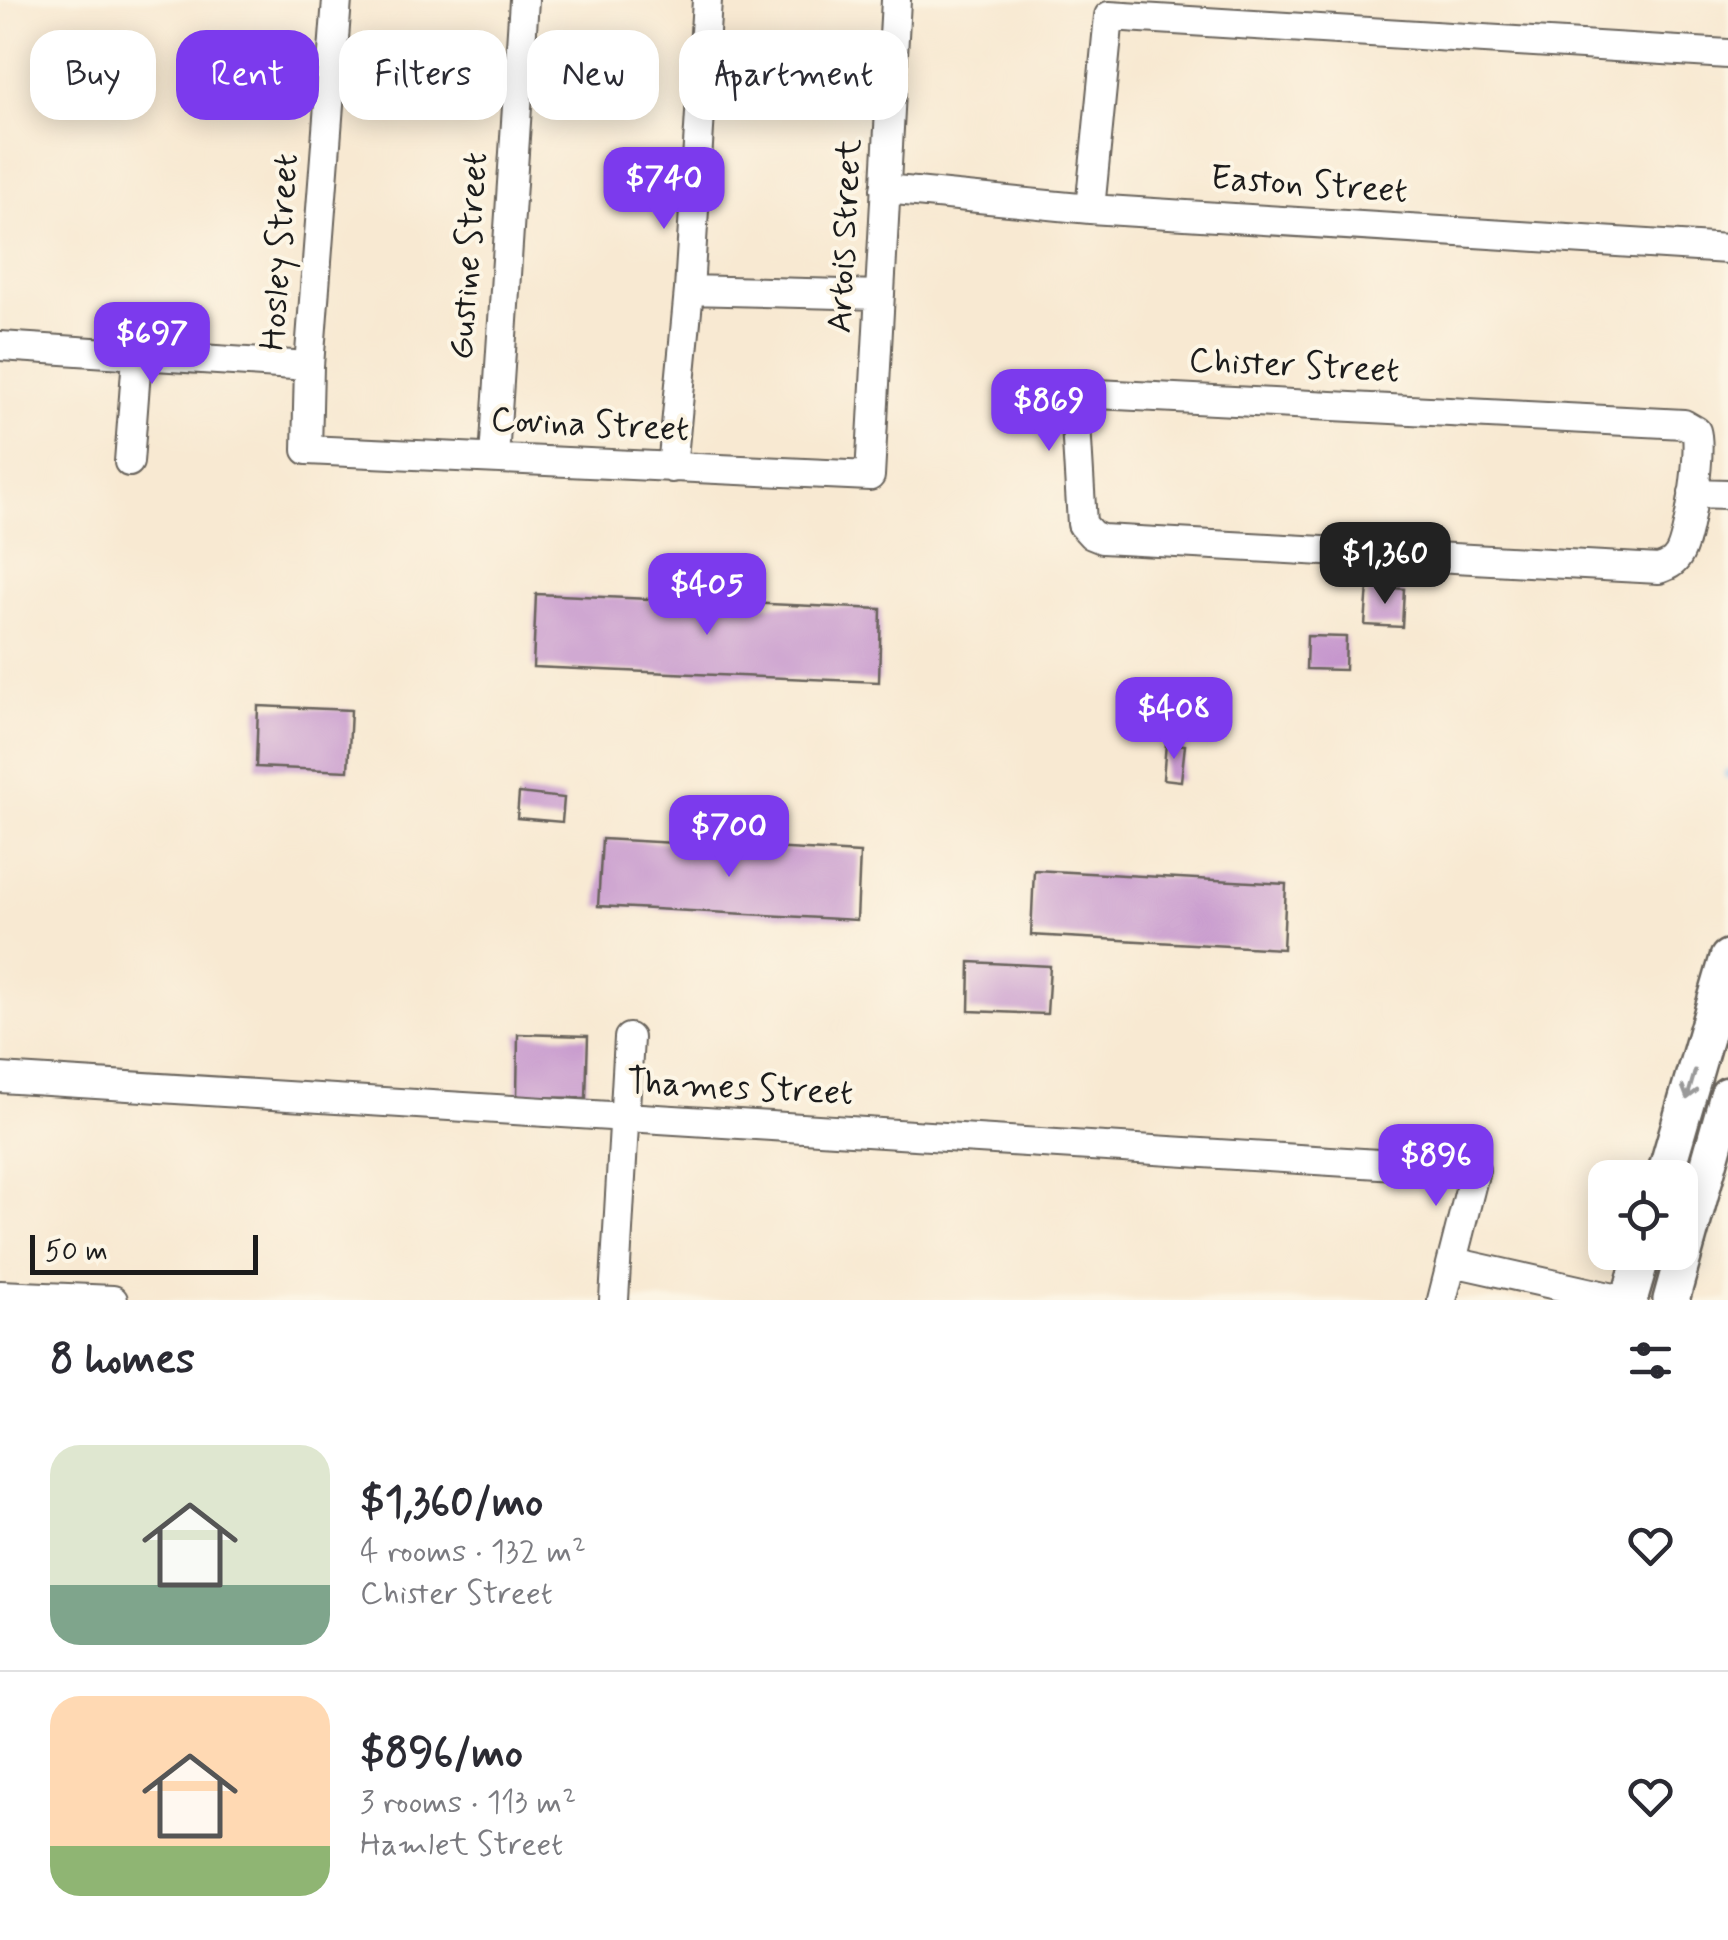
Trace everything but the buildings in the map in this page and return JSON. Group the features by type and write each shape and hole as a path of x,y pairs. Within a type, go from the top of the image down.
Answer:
{"street":[{"name":"Hosley Street","path":"307,450 309,366 337,0"},
{"name":"Gustine Street","path":"494,458 524,0"},
{"path":"672,468 689,290 707,0"},
{"name":"Artois Street","path":"870,476 896,0"},
{"path":"1090,210 1109,16 1728,54"},
{"name":"Easton Street","path":"885,190 1090,210 1728,248"},
{"path":"689,290 880,295"},
{"path":"0,346 137,358 309,366"},
{"path":"129,462 137,358"},
{"name":"Chister Street","path":"1098,394 1684,424 1696,431 1698,439 1693,493 1683,547 1672,564 1658,569 1102,539 1092,536 1082,524 1076,412 1085,400 1098,394"},
{"name":"Covina Street","path":"307,450 870,476"},
{"path":"1693,493 1728,494"},
{"path":"1669,1160 1728,958"},
{"path":"614,1300 629,1038"},
{"name":"Thames Street","path":"0,1078 1475,1170 1453,1262"},
{"path":"1671,1300 1728,1095"},
{"path":"1442,1300 1453,1262 1626,1300 1637,1270"},
{"path":"0,1295 113,1300"}]}
